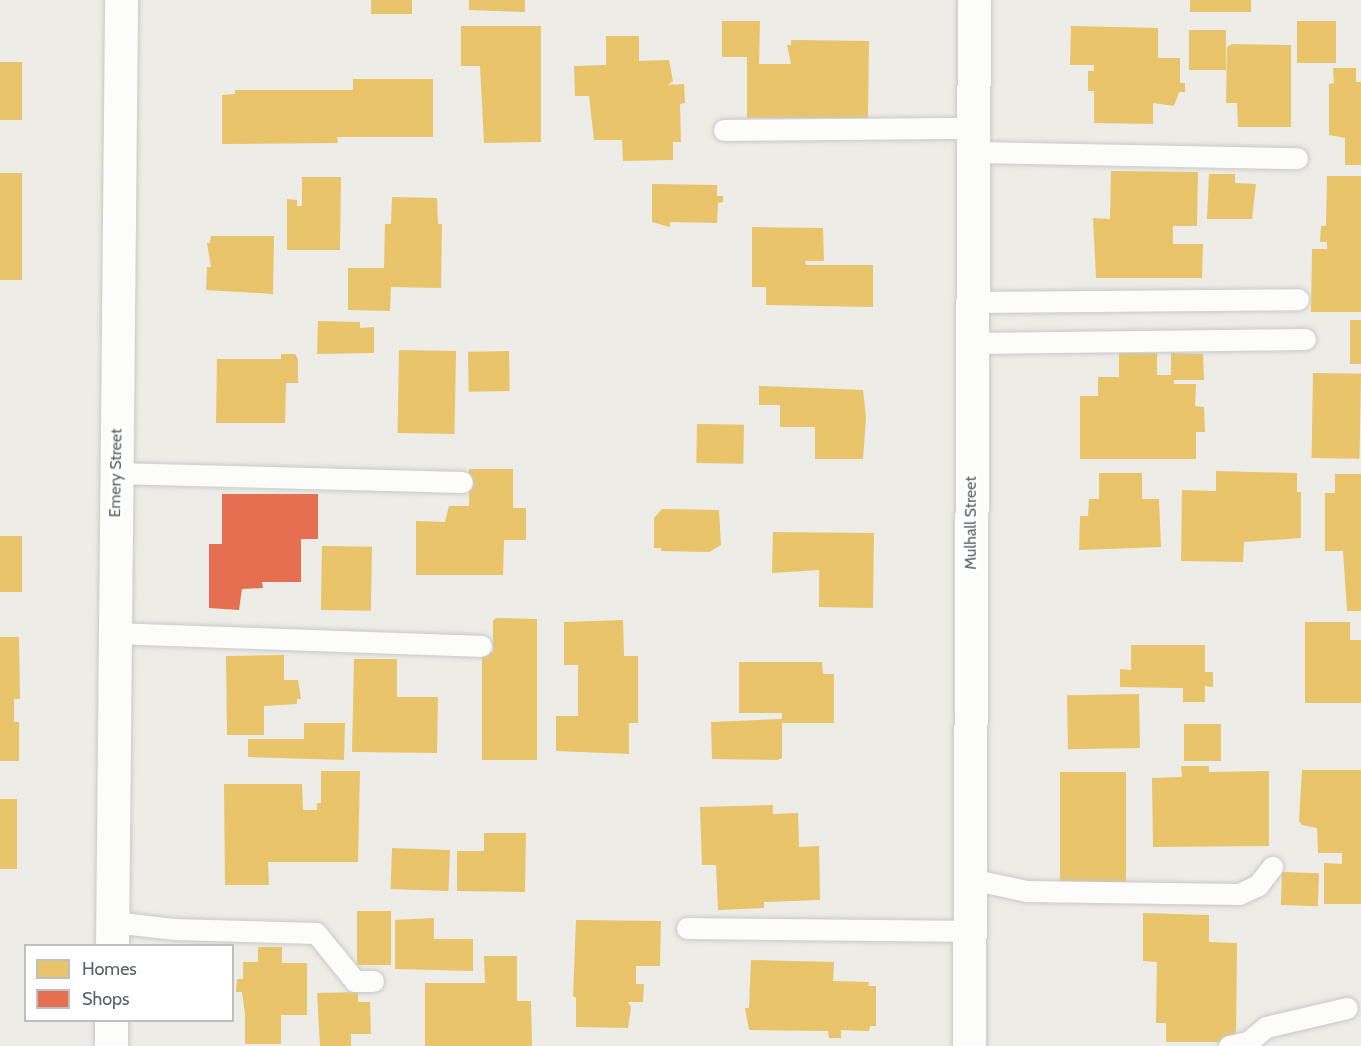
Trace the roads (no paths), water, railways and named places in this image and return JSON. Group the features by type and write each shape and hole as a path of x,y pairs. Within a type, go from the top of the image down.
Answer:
{"street":[{"name":"Emery Street","path":"112,934 121,0"},
{"name":"Mulhall Street","path":"969,1046 974,0"},
{"path":"111,1022 111,1046"}],"lane":[{"path":"724,130 974,140 1297,158"},
{"path":"973,302 1298,299"},
{"path":"973,343 1305,339"},
{"path":"116,473 462,482"},
{"path":"114,633 481,645"},
{"path":"970,879 1027,891 1239,894 1258,885 1272,867"},
{"path":"687,928 969,931"},
{"path":"112,934 174,929 316,933 355,981 372,981"},
{"path":"1228,1046 1248,1042 1266,1027 1347,1008"}]}
